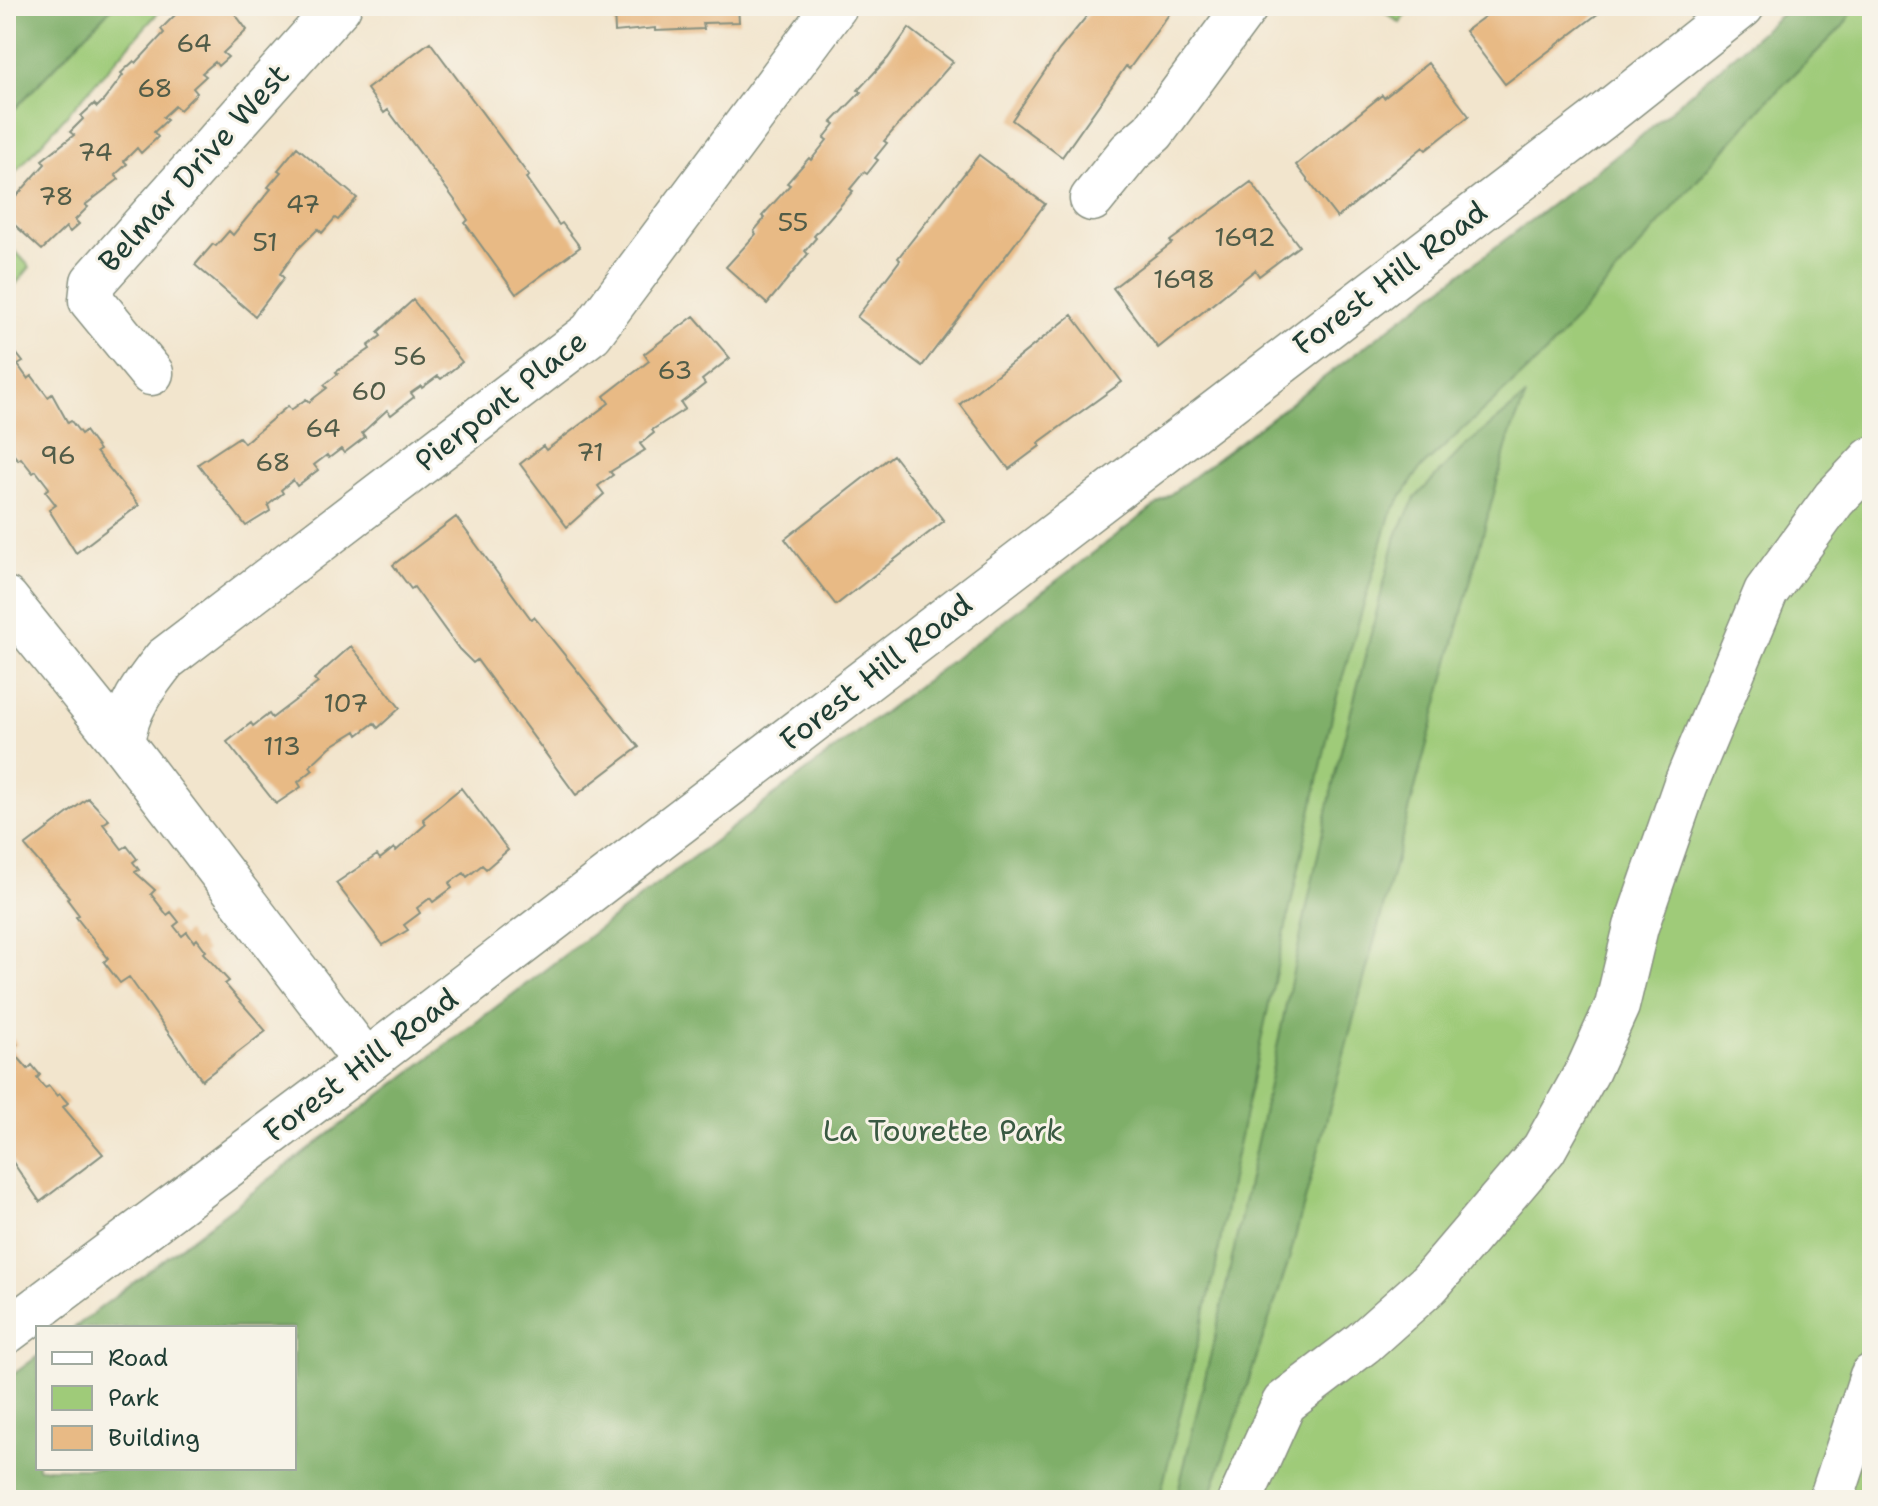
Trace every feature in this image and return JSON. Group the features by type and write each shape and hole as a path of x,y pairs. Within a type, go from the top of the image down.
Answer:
{"street":[{"name":"Belmar Drive West","path":"151,373 91,300 89,288 339,6"},
{"name":"Pierpont Place","path":"122,743 135,698 165,659 591,333 835,6"},
{"path":"1092,199 1130,152 1153,132 1246,6"},
{"name":"Forest Hill Road","path":"6,1332 366,1062 1601,118 1742,6"},
{"path":"1240,1500 1284,1403 1363,1343 1429,1284 1544,1149 1588,1070 1617,1006 1636,927 1685,786 1766,592 1834,499 1872,459"},
{"path":"6,599 122,743 366,1062"},
{"path":"1831,1500 1872,1376"}],"green space":[{"path":"6,6 113,6 6,118"},
{"path":"113,6 164,6 6,183 6,118"},
{"path":"1377,6 1413,6 1400,23"},
{"path":"1791,6 1872,6 1872,1500 6,1500 6,1380 36,1358 36,1470 296,1470 296,1326 77,1326 1639,138"},
{"name":"La Tourette Park","path":"1791,6 1856,6 1843,26 1768,100 1547,352 1420,469 1390,515 1335,703 1233,1168 1215,1272 1159,1500 6,1500 6,1380 36,1358 36,1470 296,1470 296,1326 77,1326 1639,138"},
{"path":"6,241 30,267 6,296"},
{"path":"1526,396 1509,437 1289,1260 1209,1500 1176,1500 1220,1315 1336,770 1396,536 1415,498 1463,448"}],"building":[{"path":"191,6 229,6 247,30 223,53 228,57 218,66 215,62 202,73 206,76 193,88 197,93 180,110 175,106 163,117 167,120 154,132 158,137 141,153 137,148 115,175 119,179 85,205 88,207 75,220 79,224 70,232 66,227 42,250 6,217 6,208 45,164 42,160 74,135 70,132 83,119 81,116 94,104 97,107 104,100 123,75 121,73 134,61 136,63 164,33 161,29 181,9 184,12"},
{"path":"526,6 573,6 573,11 526,13"},
{"path":"595,6 738,6 739,22 703,23 704,29 655,31 655,28 615,32 614,10 596,10"},
{"path":"1095,6 1175,6 1129,69 1126,66 1062,157 1012,120 1059,50"},
{"path":"1499,6 1608,6 1505,84 1465,31"},
{"path":"909,28 953,62 884,141 887,143 875,158 878,160 850,189 853,191 814,236 816,238 805,251 808,254 767,304 726,267 756,234 754,231 765,218 762,216 790,185 787,183 827,140 824,138 835,124 832,122 861,92 858,90 888,58"},
{"path":"430,42 529,176 526,178 559,225 562,223 580,247 516,294 465,223 468,220 457,203 388,110 384,113 367,89"},
{"path":"1428,63 1469,116 1426,150 1423,147 1337,218 1296,165 1382,95 1384,98"},
{"path":"297,147 357,198 338,220 335,218 322,233 318,229 297,250 280,274 284,278 255,316 195,265 229,231 233,235 271,189 268,187 281,172 278,170"},
{"path":"979,155 1045,204 922,366 857,317 900,260 898,258"},
{"path":"1251,182 1299,246 1259,276 1255,270 1158,348 1113,288 1172,243 1170,241"},
{"path":"413,300 462,362 441,379 438,376 411,393 414,397 391,415 387,410 362,433 365,437 344,453 341,449 329,458 327,455 314,465 318,470 297,486 293,480 268,505 270,511 246,526 198,464 239,437 244,443 288,406 291,410 306,399 309,402 327,388 324,385 338,374 336,372 370,349 368,346 381,336 378,332"},
{"path":"1072,315 1122,382 1038,443 1040,446 1009,469 960,404"},
{"path":"694,316 730,358 702,380 705,384 681,403 685,409 652,430 654,433 640,444 645,450 610,472 613,475 598,486 604,494 567,527 520,464 543,446 546,450 609,403 604,396 649,361 644,354"},
{"path":"9,344 23,362 18,365 28,379 32,376 48,397 52,394 68,423 71,421 81,434 85,431 99,450 96,452 139,505 76,553 49,510 56,505 45,491 49,488 36,471 33,473 7,446 6,347"},
{"path":"893,455 944,521 836,605 785,539"},
{"path":"456,517 531,619 534,617 639,747 576,795 477,660 473,663 459,649 414,587 411,589 393,565"},
{"path":"351,646 400,708 378,728 374,723 358,735 356,731 330,747 310,766 313,770 298,782 301,787 276,804 227,742 251,723 253,726 269,714 272,718 318,683 314,679"},
{"path":"461,788 508,850 486,869 482,865 467,877 464,873 449,883 452,888 433,902 430,898 417,908 420,913 404,925 408,930 383,945 336,883 377,855 380,859 394,848 396,851 426,824 423,819"},
{"path":"88,798 109,820 103,824 122,849 127,846 137,859 133,862 139,870 135,872 155,890 151,894 167,915 171,912 179,922 174,926 182,936 187,932 194,942 197,939 206,951 203,953 229,981 225,984 266,1031 202,1080 129,977 120,983 104,962 108,958 76,917 79,915 67,899 69,897 25,846"},
{"path":"9,1034 17,1044 11,1049 28,1069 32,1065 45,1088 49,1086 68,1103 63,1107 103,1154 40,1202 6,1152"}]}
